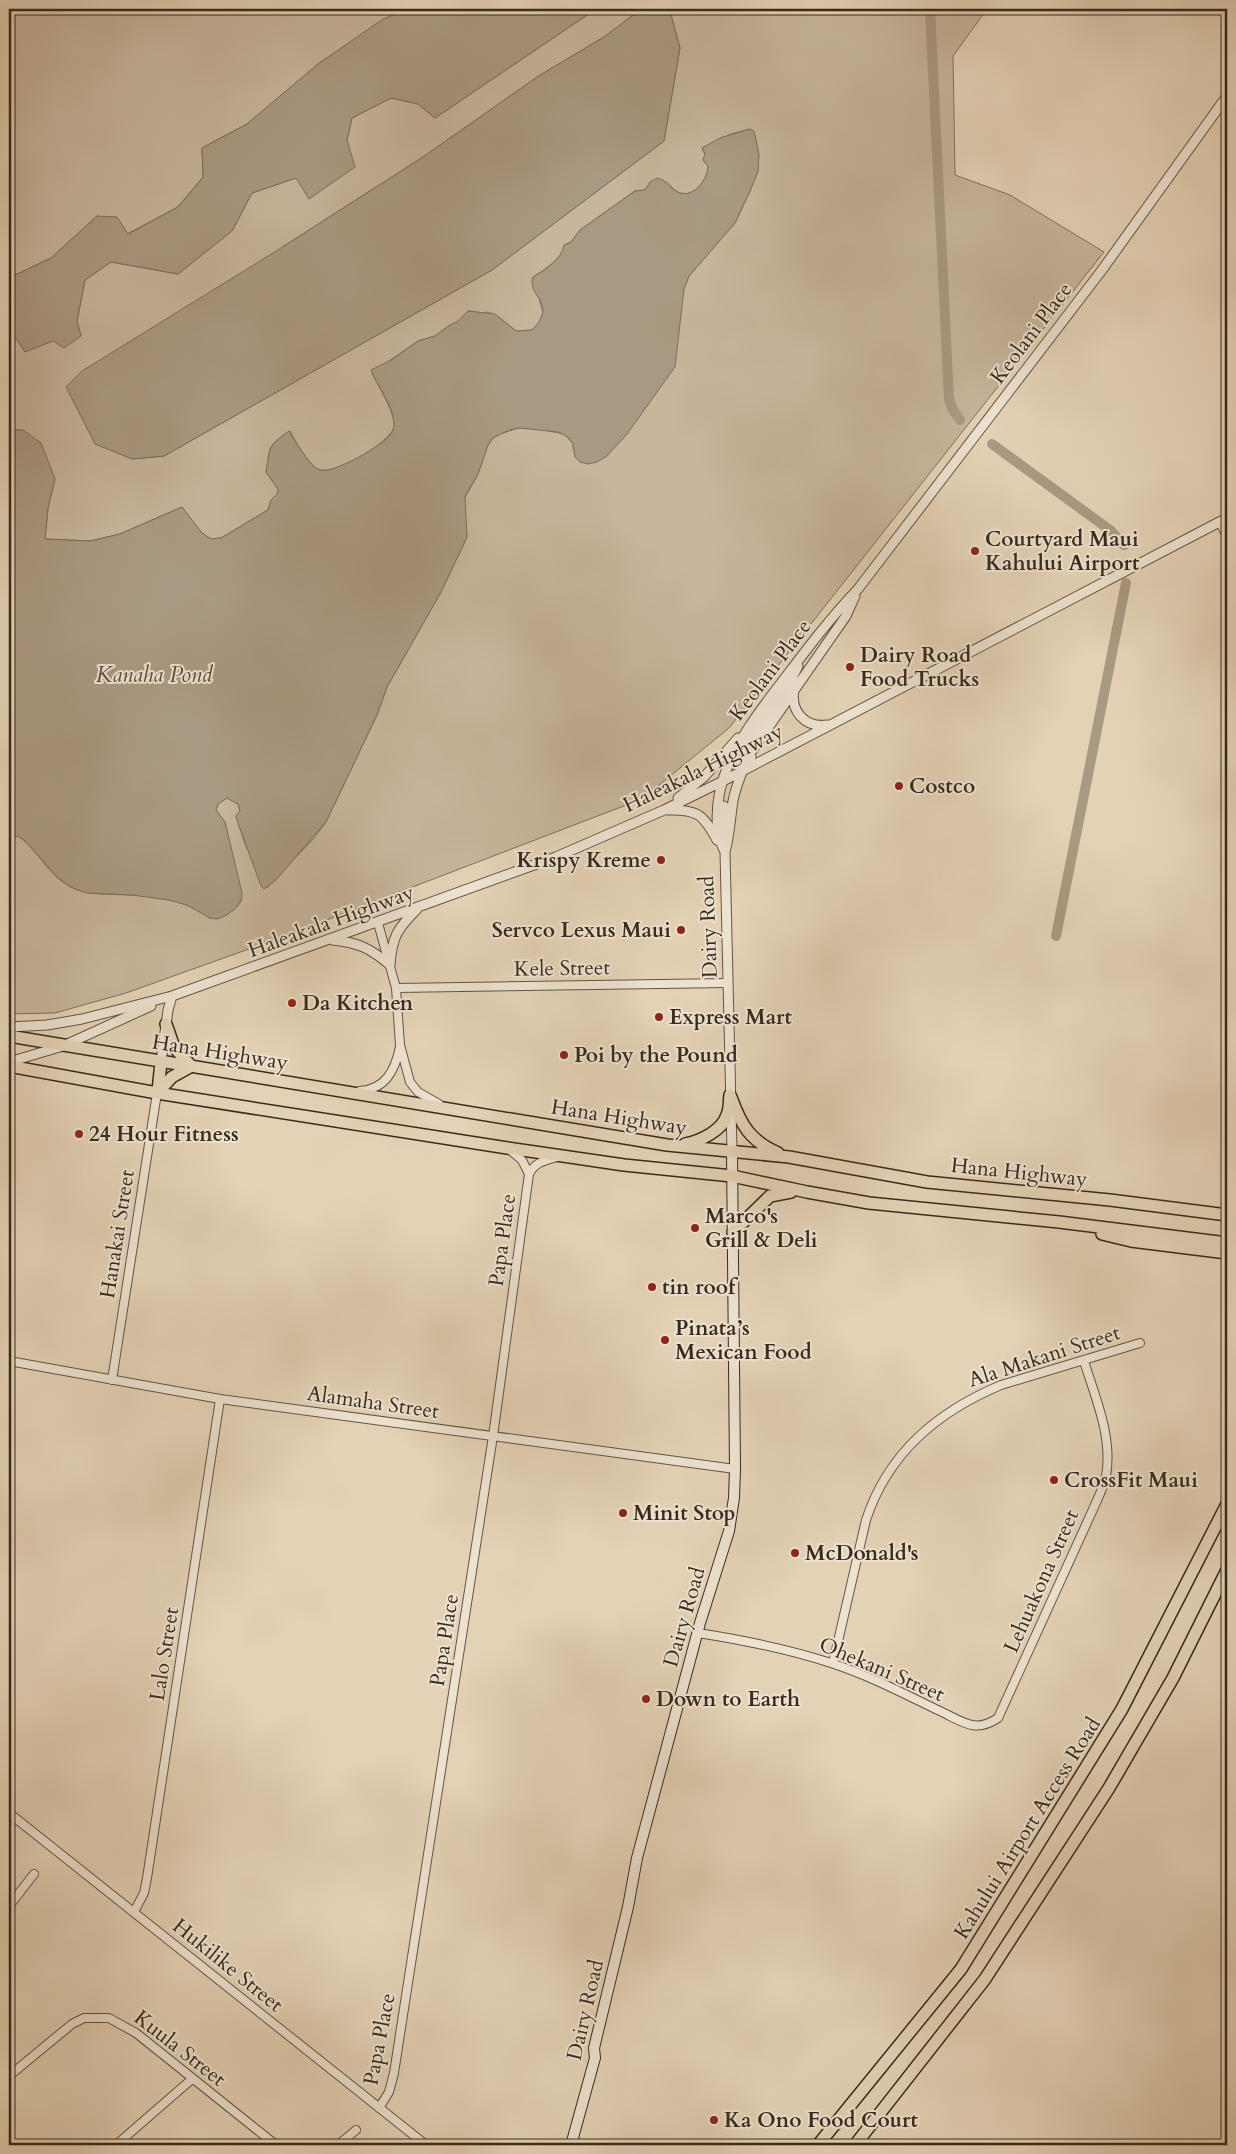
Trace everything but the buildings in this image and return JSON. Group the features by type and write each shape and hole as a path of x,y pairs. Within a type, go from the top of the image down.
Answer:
{"main road":[{"path":"157,1093 172,1077 191,1066 174,1047 166,1024"},
{"name":"Hana Highway","path":"9,1036 667,1145 789,1157 927,1182 1110,1200 1227,1214"},
{"path":"157,1093 161,1062"},
{"name":"Hana Highway","path":"9,1066 157,1093 561,1156 624,1165 732,1176 869,1203 1059,1222 1227,1243"},
{"path":"667,1145 688,1144 702,1139 714,1131 727,1116 730,1095"},
{"path":"730,1095 737,1115 749,1135 763,1146 789,1157"},
{"name":"Dairy Road","path":"571,2145 595,2058 594,2048 626,1915 637,1858 700,1623 729,1531 734,1498 735,1469 732,1151"},
{"path":"733,1232 770,1196 783,1193 807,1192"},
{"path":"1059,1222 1131,1241 1227,1253"},
{"name":"Kahului Airport Access Road","path":"818,2145 961,1969 1122,1709 1227,1504"},
{"path":"855,2145 985,1979 1109,1788 1173,1678 1227,1570"}],"street":[{"name":"Keolani Place","path":"723,781 726,769 745,731 838,609 858,589 1102,270 1227,96"},
{"path":"1224,520 1227,537"},
{"name":"Haleakala Highway","path":"9,1062 62,1046 172,996 556,857 664,810 742,770 752,759 832,724 1224,520"},
{"name":"Keolani Place","path":"752,759 796,686 846,616 858,589"},
{"path":"752,759 747,749 748,742 790,682 800,658"},
{"path":"796,686 794,704 800,716 814,725 832,724"},
{"path":"664,810 705,776 745,731"},
{"name":"Dairy Road","path":"732,1151 725,852 731,830 733,800 742,770"},
{"name":"Dairy Road","path":"723,781 718,800 718,831 725,852"},
{"path":"664,810 687,810 702,816 725,852"},
{"path":"390,965 394,936 419,907"},
{"path":"378,922 396,988 400,1045 412,1086 424,1096 448,1108"},
{"path":"330,940 367,947 390,965"},
{"name":"Kele Street","path":"396,988 728,983"},
{"path":"161,1062 172,996"},
{"name":"Haleakala Highway","path":"9,1027 82,1019 172,996"},
{"path":"353,1092 375,1088 386,1081 394,1067 400,1045"},
{"name":"Hanakai Street","path":"112,1380 157,1093"},
{"name":"Papa Place","path":"502,1147 519,1157 528,1174"},
{"name":"Papa Place","path":"379,2108 389,2092 394,2073 493,1436 528,1174 540,1162 561,1156"},
{"name":"Ala Makani Street","path":"833,1663 866,1520 883,1479 908,1446 949,1410 980,1394 1001,1385 1140,1343"},
{"name":"Alamaha Street","path":"9,1361 220,1399 735,1469"},
{"name":"Lehuakona Street","path":"992,1722 998,1717 1095,1505 1106,1476 1107,1450 1105,1433 1084,1361"},
{"name":"Lalo Street","path":"134,1912 144,1893 147,1878 220,1399"},
{"name":"Ohekani Street","path":"698,1633 734,1638 833,1663 896,1690 966,1724 985,1726 992,1722"},
{"name":"Hukilike Street","path":"9,1813 426,2145"},
{"path":"9,1906 34,1874"},
{"name":"Kuula Street","path":"9,2076 72,2024 84,2018 97,2016 109,2018 136,2033 276,2145"},
{"path":"116,2145 192,2079"},
{"path":"338,2145 356,2130"}],"shaded area":[{"path":"9,9 409,9 383,20 318,64 247,124 202,148 203,177 178,207 127,234 97,216 51,258 9,278"},
{"path":"596,9 651,9 633,15 604,37 537,77 426,155 281,248 132,459 164,456 492,270 664,141 680,48 671,15 659,9 987,9 953,56 955,175 1010,195 1104,252 729,728 642,799 277,939 126,993 55,1013 9,1014 9,848 13,838 18,836 25,841 55,876 77,890 173,901 193,908 210,918 219,918 229,914 242,900 225,822 216,810 218,804 227,798 238,804 240,811 236,816 245,844 267,888 314,838 326,822 377,715 387,687 441,592 467,537 463,501 478,474 488,445 493,438 500,434 519,428 531,428 565,434 573,444 573,449 681,301 689,276 735,223 758,171 750,129 731,134 702,148 705,154 703,160 708,166 707,172 702,183 693,192 682,194 667,182 650,182 645,190 635,191 580,230 571,242 566,244 557,259 533,277 543,313 538,325 532,330 516,331 500,318 488,312 468,311 457,322 435,336 418,341 372,373 390,408 394,427 383,441 362,456 338,467 320,470 307,459 290,431 276,441 270,448 266,472 278,489 278,493 271,500 268,510 221,538 211,539 202,533 182,507 120,534 90,541 45,539 48,508 55,479 23,430 9,430 9,327 25,352 53,340 81,336 77,321 85,280 111,262 178,274 232,231 252,193 296,178 347,140 352,118 391,98 418,104 435,118"}],"water":[{"path":"409,9 596,9 435,118 418,104 391,98 352,118 347,140 355,167 309,199 296,178 252,193 232,231 178,274 111,262 85,280 77,321 81,336 64,348 53,341 25,352 9,327 9,278 51,258 97,216 117,217 128,234 178,207 203,177 202,148 247,124 318,64 383,19"},
{"path":"651,9 659,9 671,15 680,48 664,141 492,270 164,456 132,459 95,444 66,387 82,371 281,248 426,155 537,77 604,37 633,15"},
{"name":"Kanaha Pond","path":"750,129 754,131 759,154 758,171 735,223 689,276 684,289 675,367 627,434 607,456 597,462 588,464 580,462 575,457 573,444 569,438 559,432 519,428 509,430 493,438 488,445 478,474 465,496 467,537 441,592 387,687 377,715 326,822 275,881 264,889 261,886 236,816 240,811 238,804 227,798 218,804 216,810 225,822 242,893 240,902 234,910 226,916 217,919 210,918 187,905 169,900 132,895 87,893 75,889 58,878 24,840 18,836 13,838 9,848 9,430 23,430 41,443 55,479 48,508 45,539 91,541 120,534 182,507 202,533 211,539 221,538 268,510 271,500 278,493 278,489 266,472 271,448 282,436 289,431 307,459 320,470 336,468 368,452 391,434 394,424 388,403 371,370 393,359 418,341 435,336 457,322 468,311 495,314 516,331 532,330 540,321 543,313 540,300 532,284 533,277 548,268 560,256 564,245 571,242 580,230 635,191 645,190 650,182 657,178 682,193 693,191 702,183 707,172 708,166 703,160 705,154 702,148 720,138"}],"waterway":[{"path":"930,9 949,399 953,410 960,420"},
{"path":"992,444 1110,530 1124,545"},
{"path":"1056,936 1126,583"}],"place":[{"name":"Courtyard Maui Kahului Airport","path":"975,551"},
{"name":"Dairy Road Food Trucks","path":"850,667"},
{"name":"Costco","path":"899,786"},
{"name":"Krispy Kreme","path":"661,860"},
{"name":"Servco Lexus Maui","path":"681,930"},
{"name":"Da Kitchen","path":"292,1003"},
{"name":"Express Mart","path":"659,1017"},
{"name":"Poi by the Pound","path":"564,1055"},
{"name":"24 Hour Fitness","path":"79,1134"},
{"name":"Marco's Grill & Deli","path":"695,1228"},
{"name":"tin roof","path":"652,1287"},
{"name":"Pinata’s Mexican Food","path":"665,1340"},
{"name":"CrossFit Maui","path":"1054,1480"},
{"name":"Minit Stop","path":"623,1513"},
{"name":"McDonald's","path":"795,1553"},
{"name":"Down to Earth","path":"646,1699"},
{"name":"Ka Ono Food Court","path":"714,2120"}]}
